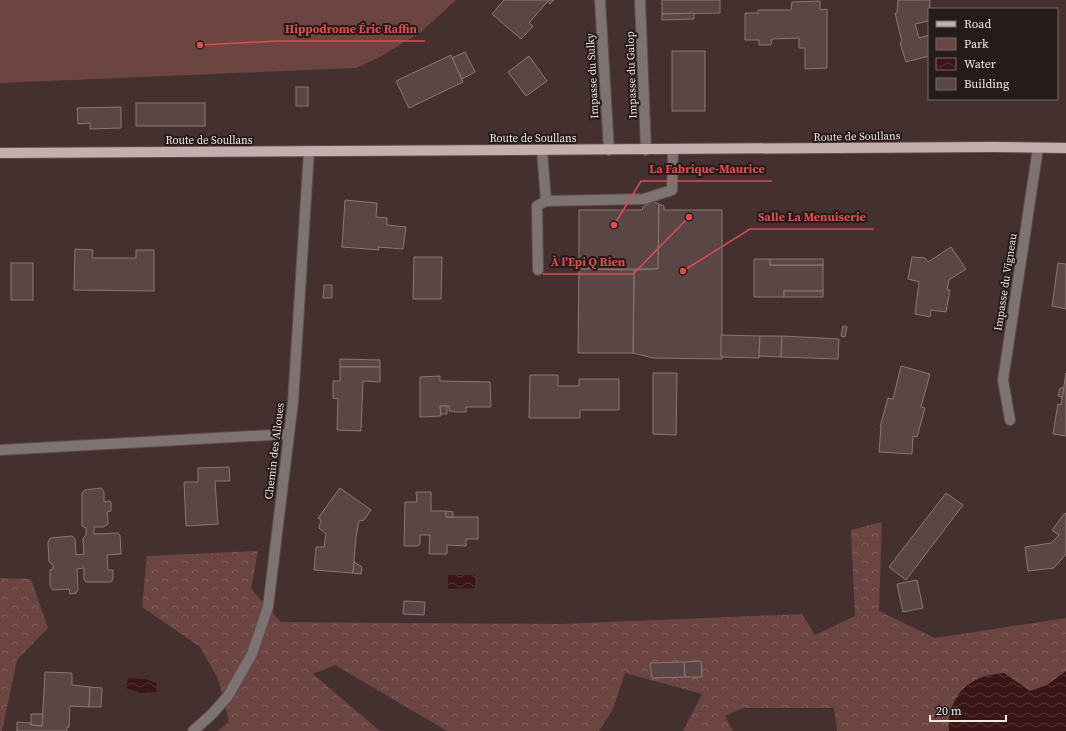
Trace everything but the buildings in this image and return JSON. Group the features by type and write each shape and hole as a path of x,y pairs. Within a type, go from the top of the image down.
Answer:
{"main road":[{"name":"Route de Soullans","path":"0,153 991,147 1066,148"}],"street":[{"name":"Impasse du Sulky","path":"600,0 609,150"},
{"name":"Impasse du Galop","path":"640,0 646,150"},
{"name":"Impasse du Vigneau","path":"1010,420 1003,380 1038,148"},
{"path":"542,150 546,201"},
{"path":"538,270 537,206 546,201 644,199 672,190 673,150"},
{"name":"Chemin des Alloues","path":"193,731 211,715 228,696 252,654 268,607 292,402 309,152"},
{"path":"0,450 289,434"}],"green space":[{"path":"0,0 456,0 421,32 380,57 356,68 0,83"},
{"path":"882,522 879,611 935,638 1066,618 1066,731 837,731 834,708 743,708 725,716 733,731 683,731 702,694 625,673 613,709 599,731 447,731 335,665 313,674 380,731 217,731 229,722 218,679 200,647 142,607 147,556 258,551 251,589 281,622 561,624 802,614 815,635 855,616 851,530"},
{"path":"0,578 31,579 48,628 17,660 2,731 0,731"}],"water":[{"path":"448,575 475,575 475,588 448,589"},
{"path":"1066,671 1066,731 949,731 951,709 954,702 962,690 977,679 989,675 1004,673 1030,691 1047,685"},
{"path":"128,678 145,679 157,683 156,692 141,693 126,688"}],"place":[{"name":"Hippodrome Éric Raffin","path":"200,45"},
{"name":"À l'Epi Q Rien","path":"689,217"},
{"name":"La Fabrique-Maurice","path":"614,225"},
{"name":"Salle La Menuiserie","path":"683,271"}]}
